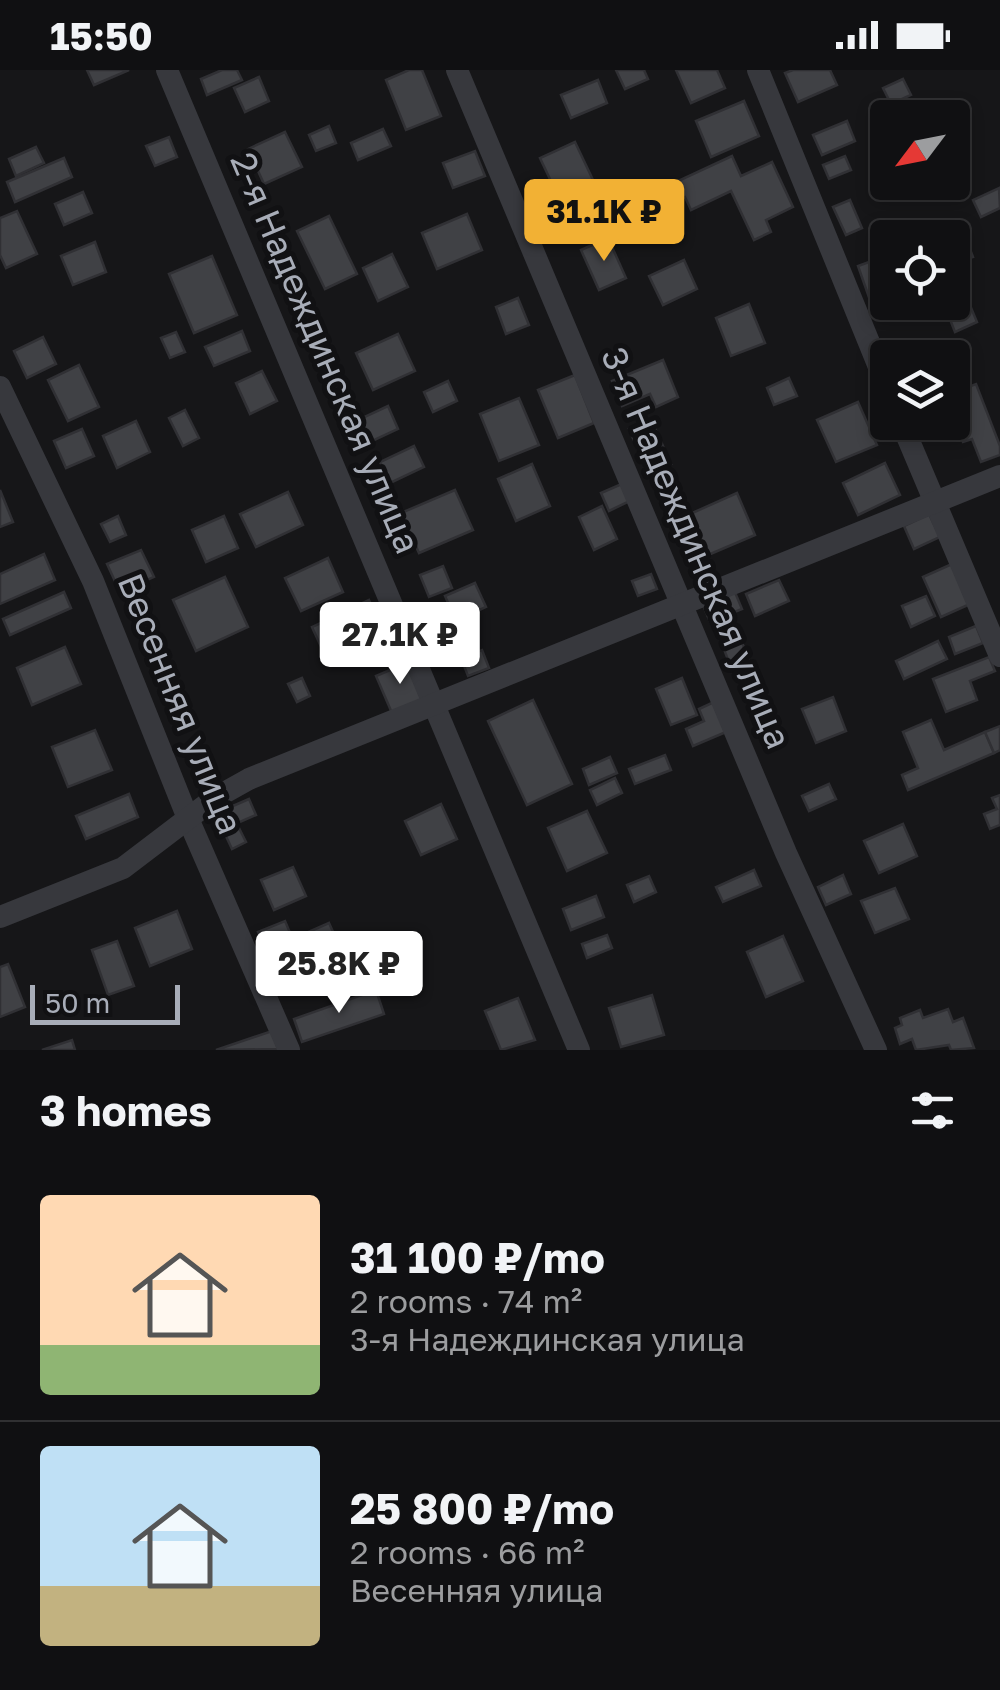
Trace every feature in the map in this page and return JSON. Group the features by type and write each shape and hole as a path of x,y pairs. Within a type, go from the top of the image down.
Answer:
{"street":[{"name":"2-я Надеждинская улица","path":"168,70 579,1050"},
{"name":"3-я Надеждинская улица","path":"457,70 681,604 876,1050"},
{"path":"758,70 870,345"},
{"name":"Весенняя улица","path":"0,388 93,581 189,821 290,1050"},
{"path":"908,440 1000,656"},
{"path":"0,917 123,868 215,798 249,779 1000,476"}],"building":[{"path":"87,70 129,70 94,85"},
{"path":"222,70 237,70 242,80 207,95 201,79"},
{"path":"409,70 422,70 441,116 406,130 386,80"},
{"path":"616,70 644,70 648,79 625,89"},
{"path":"676,70 717,70 725,88 691,103"},
{"path":"830,70 837,85 798,102 785,73"},
{"path":"259,77 269,101 245,112 234,88"},
{"path":"903,79 911,95 889,100 883,88"},
{"path":"598,80 607,103 571,118 561,95"},
{"path":"744,101 759,136 711,157 696,121"},
{"path":"847,121 855,141 822,155 813,135"},
{"path":"329,126 336,143 316,151 309,135"},
{"path":"383,129 391,146 358,160 351,143"},
{"path":"285,132 302,167 264,184 248,149"},
{"path":"169,137 177,157 155,166 146,146"},
{"path":"575,142 602,199 567,215 540,158"},
{"path":"36,147 44,163 16,176 9,159"},
{"path":"475,151 485,176 453,188 443,163"},
{"path":"732,156 741,176 772,162 793,207 766,220 771,232 754,240 731,191 691,210 685,197 672,202 665,187"},
{"path":"845,156 851,170 829,179 823,165"},
{"path":"64,158 72,177 15,202 7,182"},
{"path":"999,188 1000,208 981,217 973,200"},
{"path":"83,192 92,213 64,225 55,204"},
{"path":"850,200 862,228 846,235 833,207"},
{"path":"599,210 608,228 578,242 570,224"},
{"path":"17,211 37,254 6,268 0,255 0,218"},
{"path":"467,214 482,250 437,269 422,233"},
{"path":"329,216 357,274 325,289 297,231"},
{"path":"608,238 626,278 599,290 581,250"},
{"path":"95,242 106,272 73,285 61,256"},
{"path":"392,254 408,287 378,301 363,268"},
{"path":"212,256 237,315 194,333 169,274"},
{"path":"684,260 697,289 663,305 649,276"},
{"path":"870,262 870,300 858,266"},
{"path":"518,298 529,325 506,334 496,307"},
{"path":"749,304 765,343 731,356 716,318"},
{"path":"970,305 977,322 955,332 950,320 970,320"},
{"path":"242,331 250,351 214,366 205,347"},
{"path":"176,332 185,352 170,358 161,338"},
{"path":"398,334 415,371 373,390 356,353"},
{"path":"43,337 56,364 27,378 14,351"},
{"path":"663,360 678,397 656,407 650,394 622,406 612,381"},
{"path":"79,365 99,407 68,421 48,380"},
{"path":"262,371 277,401 250,414 236,383"},
{"path":"575,375 594,423 558,438 538,390"},
{"path":"789,378 797,396 774,405 767,388"},
{"path":"448,381 457,401 433,412 424,392"},
{"path":"976,384 1000,446 1000,455 981,462 970,440 970,386"},
{"path":"519,398 539,445 499,461 480,414"},
{"path":"858,402 870,429 870,440 877,445 836,462 817,420"},
{"path":"388,406 398,429 355,449 345,426"},
{"path":"185,410 199,438 183,446 169,418"},
{"path":"651,419 671,464 648,474 629,429"},
{"path":"136,421 150,452 117,468 103,436"},
{"path":"82,429 94,456 66,468 54,441"},
{"path":"414,446 424,467 390,483 380,462"},
{"path":"885,463 900,495 858,515 843,483"},
{"path":"532,464 550,506 516,521 498,479"},
{"path":"624,483 632,500 609,511 601,493"},
{"path":"0,490 13,522 0,527"},
{"path":"455,490 473,530 419,553 401,513"},
{"path":"288,492 303,525 256,547 240,514"},
{"path":"737,493 755,535 708,555 690,514"},
{"path":"602,506 617,539 594,550 579,517"},
{"path":"929,514 940,537 914,549 904,526"},
{"path":"118,516 126,535 110,542 101,524"},
{"path":"224,516 238,548 206,562 192,530"},
{"path":"141,550 154,577 120,592 107,564"},
{"path":"44,554 55,580 0,604 0,574"},
{"path":"328,558 343,592 301,611 285,578"},
{"path":"952,564 970,604 941,617 923,577"},
{"path":"443,566 452,588 429,597 420,575"},
{"path":"651,574 657,589 638,596 632,581"},
{"path":"225,577 248,627 196,651 173,600"},
{"path":"779,580 789,601 755,616 746,594"},
{"path":"475,583 486,607 456,621 445,596"},
{"path":"734,590 742,609 710,622 702,603"},
{"path":"64,592 71,608 10,635 3,619"},
{"path":"926,596 935,616 911,627 902,606"},
{"path":"369,600 386,637 329,664 312,627"},
{"path":"976,626 983,643 955,654 949,637"},
{"path":"740,637 751,666 733,673 722,644"},
{"path":"938,641 947,659 904,679 896,661"},
{"path":"65,647 81,684 32,705 17,668"},
{"path":"482,650 489,668 468,676 461,658"},
{"path":"989,657 995,671 970,681 977,700 946,712 933,679"},
{"path":"409,662 424,699 392,713 376,676"},
{"path":"302,678 310,696 297,702 288,684"},
{"path":"682,678 697,715 671,725 656,689"},
{"path":"833,697 846,731 816,743 802,709"},
{"path":"533,700 572,784 527,805 488,721"},
{"path":"714,702 726,732 693,746 686,729 704,721 699,709"},
{"path":"931,720 944,750 985,732 994,753 908,790 902,775 918,768 903,732"},
{"path":"1000,726 1000,750 994,753 985,732"},
{"path":"95,730 112,770 68,787 52,747"},
{"path":"665,755 671,770 635,784 629,769"},
{"path":"610,757 617,773 589,785 583,769"},
{"path":"615,778 622,793 597,805 590,790"},
{"path":"829,784 836,799 809,811 802,796"},
{"path":"129,794 138,817 86,839 76,816"},
{"path":"1000,795 1000,825 990,829 984,814 997,809 992,798"},
{"path":"249,799 256,815 226,828 219,812"},
{"path":"441,804 457,839 421,855 405,821"},
{"path":"587,811 607,853 567,871 548,828"},
{"path":"903,824 917,856 879,873 864,841"},
{"path":"238,826 246,842 232,849 224,832"},
{"path":"293,867 306,896 274,910 261,880"},
{"path":"754,870 761,886 723,902 716,887"},
{"path":"843,875 851,894 826,905 818,887"},
{"path":"649,876 656,892 634,902 627,885"},
{"path":"895,888 909,919 875,933 861,901"},
{"path":"596,896 604,917 571,930 563,909"},
{"path":"177,911 192,949 150,966 135,928"},
{"path":"285,921 291,935 264,946 258,932"},
{"path":"329,923 345,958 303,976 288,941"},
{"path":"607,935 612,948 587,958 582,944"},
{"path":"783,936 803,981 766,997 747,952"},
{"path":"117,941 134,986 108,995 92,950"},
{"path":"370,954 383,980 361,991 349,964"},
{"path":"8,964 25,1007 0,1017 0,967"},
{"path":"376,990 384,1014 302,1042 294,1019"},
{"path":"652,995 664,1035 621,1047 609,1008"},
{"path":"518,998 535,1040 501,1050 485,1011"},
{"path":"948,1009 953,1022 963,1018 974,1048 951,1050 949,1045 916,1050 912,1039 900,1044 895,1028 902,1025 900,1018 920,1010 923,1018"},
{"path":"272,1031 278,1049 216,1050"},
{"path":"72,1040 75,1050 42,1050"}]}
